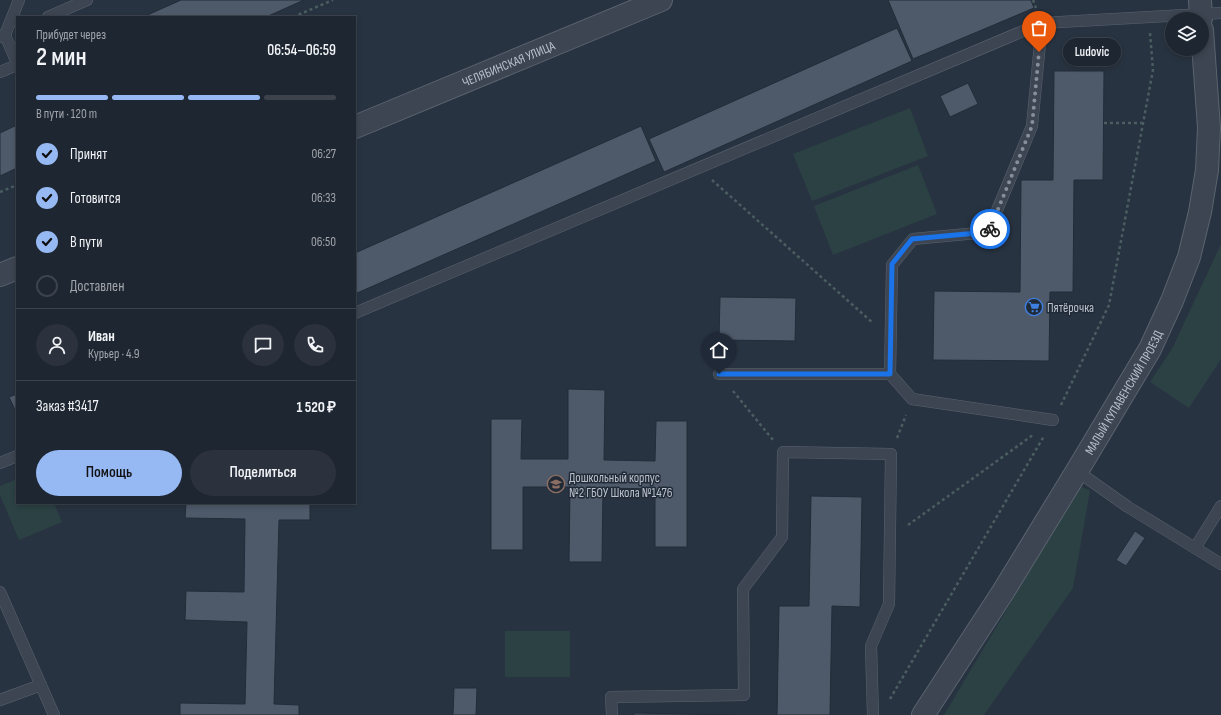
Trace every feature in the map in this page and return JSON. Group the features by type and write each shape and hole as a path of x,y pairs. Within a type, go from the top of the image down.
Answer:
{"street":[{"name":"ЧЕЛЯБИНСКАЯ УЛИЦА","path":"356,128 661,0"},
{"name":"МАЛЫЙ КУПАВЕНСКИЙ ПРОЕЗД","path":"923,715 1003,592 1077,471 1150,349 1172,301 1190,257 1207,170 1209,128 1206,56"},
{"path":"0,275 16,268"}],"lane":[{"path":"16,62 3,36 18,0"},
{"path":"50,16 87,0"},
{"path":"356,313 1042,23 1165,16"},
{"path":"1042,23 1032,126 988,232 912,239 892,264 890,374 912,399 1053,420"},
{"path":"3,36 16,30"},
{"path":"0,72 16,64"},
{"path":"719,374 890,374"},
{"path":"612,715 612,697 744,695 743,589 782,537 783,452 890,454 889,604 871,646 873,715"},
{"path":"0,463 16,456"},
{"path":"1077,471 1128,507 1221,564"},
{"path":"1195,548 1221,506"},
{"path":"0,592 41,685 51,714"},
{"path":"0,700 41,685"}],"path":[{"path":"295,16 333,0"},
{"path":"889,701 1053,420 1109,305 1153,70 1150,17"},
{"path":"1104,124 1143,124"},
{"path":"698,168 890,338"},
{"path":"0,192 16,185"},
{"path":"719,374 783,452"},
{"path":"890,454 912,399"},
{"path":"890,538 1053,420"}],"green space":[{"path":"910,108 928,156 812,201 793,154"},
{"path":"918,165 937,214 833,255 814,206"},
{"path":"1221,244 1221,359 1189,408 1150,382 1172,349"},
{"path":"16,479 16,504 54,504 62,522 19,540 0,495 0,486"},
{"path":"1080,486 1090,491 1073,588 984,715 944,715"},
{"path":"505,631 570,631 570,677 505,677"}],"building":[{"path":"181,0 304,0 268,16 145,16"},
{"path":"888,0 1031,0 1034,8 913,59"},
{"path":"897,28 912,61 664,172 649,139"},
{"path":"1054,71 1104,71 1103,180 1074,180 1073,292 1050,292 1049,361 933,360 934,291 1020,292 1021,180 1053,180"},
{"path":"968,83 978,104 950,117 940,96"},
{"path":"16,125 16,168 0,176 0,133"},
{"path":"641,126 656,161 356,294 356,253"},
{"path":"720,297 796,298 795,341 719,340"},
{"path":"568,389 605,390 604,460 655,461 656,421 687,421 687,547 655,547 655,489 603,488 602,562 569,562 570,487 523,487 523,550 491,550 491,419 522,419 521,459 568,459"},
{"path":"16,394 16,412 9,397"},
{"path":"811,496 862,497 860,607 832,606 830,715 777,715 779,606 809,606"},
{"path":"186,504 310,504 310,520 279,520 274,704 299,705 299,715 180,715 180,703 245,704 247,622 185,620 186,591 244,592 245,519 185,518"},
{"path":"1135,531 1145,538 1126,566 1116,560"},
{"path":"454,688 477,688 476,715 453,715"},
{"path":"634,713 734,715 634,715"}],"way so far":[{"path":"990,229 1032,126 1039,52"}],"place":[{"name":"Ludovic","path":"1039,52"},
{"name":"Пятёрочка","path":"1034,307"},
{"name":"Дошкольный корпус №2 ГБОУ Школа №1476","path":"556,484"}],"route":[{"path":"719,374 890,374 892,264 912,239 988,232 990,229"}]}
